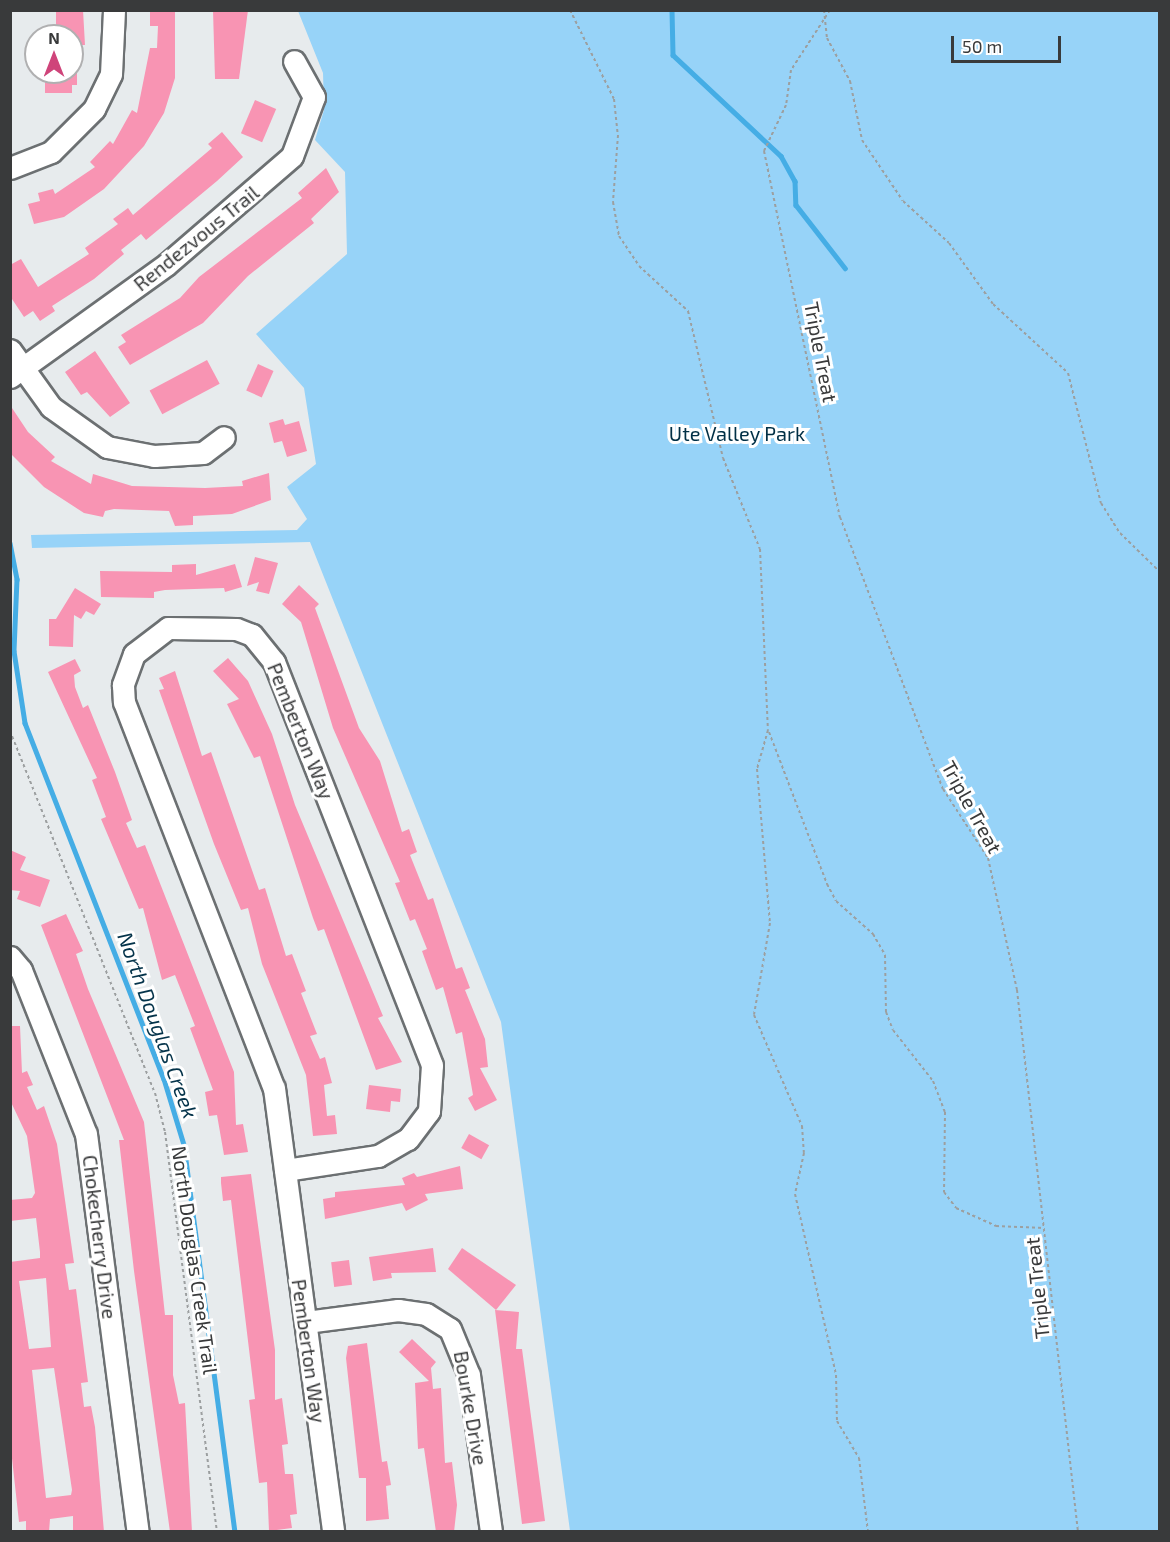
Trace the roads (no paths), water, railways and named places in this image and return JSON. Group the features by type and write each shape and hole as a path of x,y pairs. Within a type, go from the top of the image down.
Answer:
{"street":[{"path":"10,168 51,152 94,109 111,74 114,10"},
{"name":"Rendezvous Trail","path":"17,373 167,264 292,156 314,97 294,61"},
{"path":"10,350 17,373 51,407 107,447 154,456 203,453 224,437"},
{"name":"Pemberton Way","path":"285,1170 378,1156 426,1128 434,1095 427,1048 283,681 255,631 218,625 184,625 168,628 127,649 123,685 128,719 268,1071 285,1170 333,1532"},
{"name":"Chokecherry Drive","path":"10,957 21,970 86,1134 138,1532"},
{"name":"Bourke Drive","path":"306,1322 398,1310 426,1314 446,1321 459,1342 470,1375 491,1532"}],"waterway":[{"path":"672,10 673,55 781,156 795,181 796,205 845,268"},
{"name":"North Douglas Creek","path":"10,543 17,579 14,651 25,723 164,1079 184,1145 235,1532"}],"park label":[{"name":"Ute Valley Park","path":"737,433"}]}
